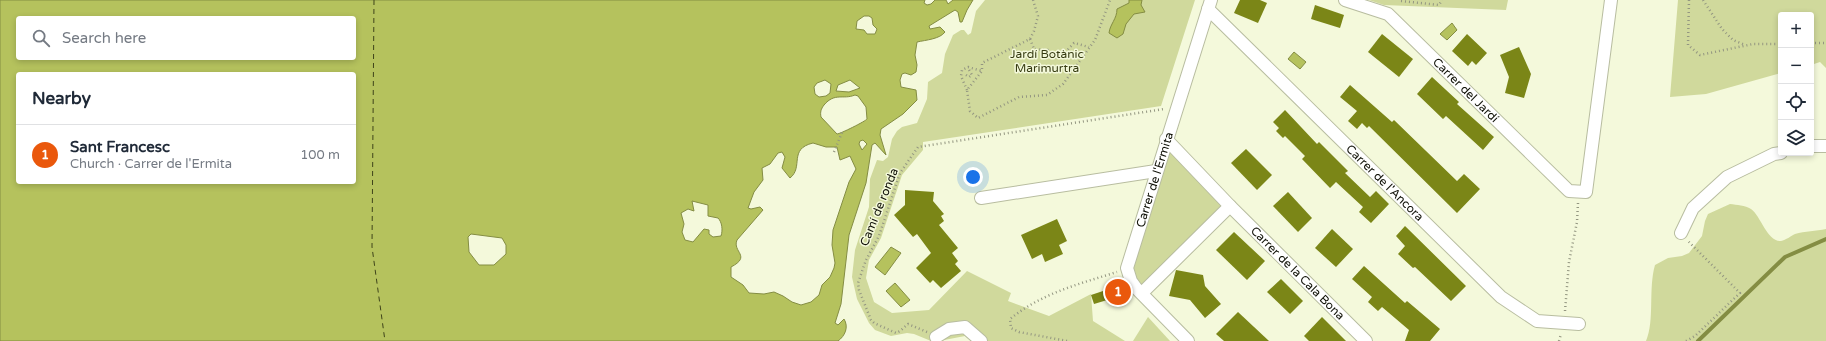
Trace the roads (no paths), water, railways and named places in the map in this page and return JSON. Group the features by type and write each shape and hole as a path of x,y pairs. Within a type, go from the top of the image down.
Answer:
{"street":[{"name":"Carrer del Jardí","path":"1346,0 1388,14 1569,191 1578,192 1586,192 1611,0"},
{"name":"Carrer de l'Ermita","path":"1188,341 1131,281 1127,268 1166,139 1210,4"},
{"name":"Carrer de l'Ancora","path":"1210,4 1501,297 1537,322 1579,324"},
{"name":"Carrer de la Cala Bona","path":"1166,139 1230,206 1366,341"},
{"path":"1814,146 1826,146"},
{"path":"1681,233 1693,208 1727,177 1778,153"},
{"path":"982,198 1156,171"},
{"path":"1142,293 1230,206"},
{"path":"936,337 949,329 965,327 981,341"}],"waterway":[{"path":"1698,341 1785,257 1826,239"}],"place":[{"name":"Sant Francesc","path":"1118,292"}],"park label":[{"name":"Jardí Botànic Marimurtra","path":"1047,61"}]}
